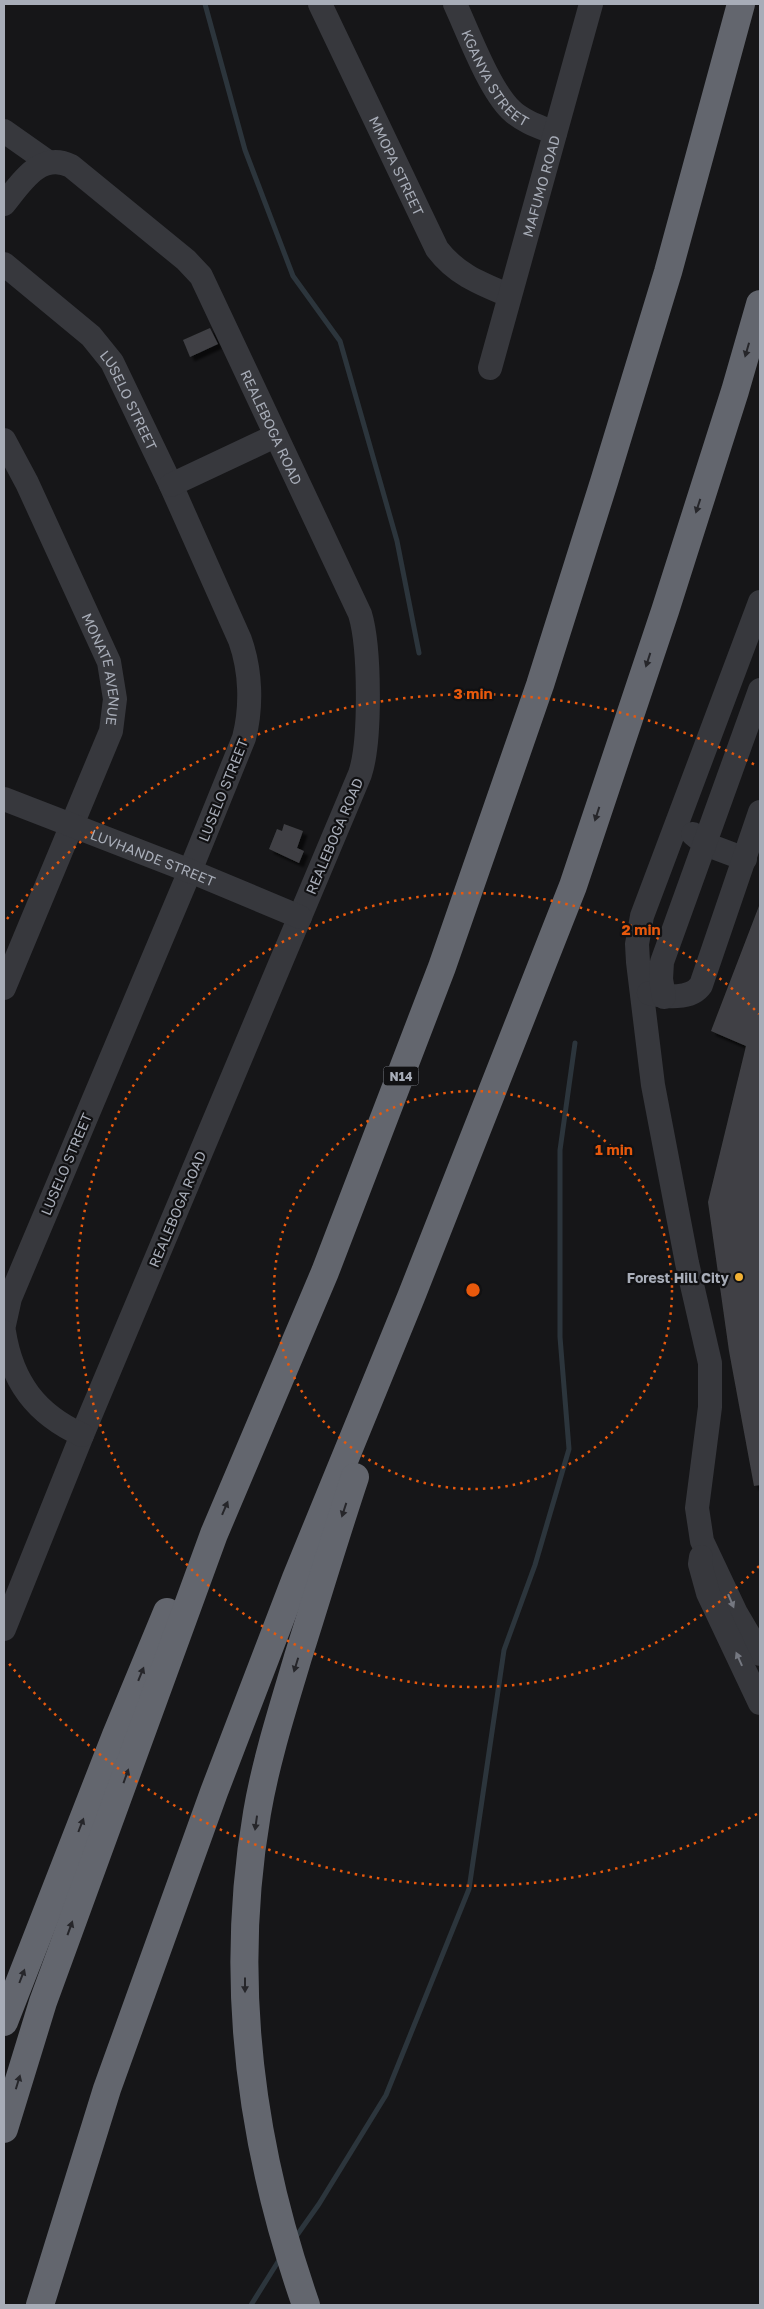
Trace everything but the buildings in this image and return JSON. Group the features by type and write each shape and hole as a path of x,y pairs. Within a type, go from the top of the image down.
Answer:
{"highway":[{"name":"N14","path":"4,2129 43,2002 214,1534 329,1263 442,967 540,685 668,272 741,4"},
{"path":"40,2305 107,2089 214,1792 296,1578 411,1297 573,886 668,602 735,391 760,304"},
{"path":"306,2305 289,2258 270,2187 253,2100 244,2022 248,1882 257,1813 273,1741 411,1297"},
{"path":"4,2022 158,1633 180,1586 214,1534"}],"street":[{"name":"MMOPA STREET","path":"320,4 437,249 460,274 508,295"},
{"name":"KGANYA STREET","path":"455,4 493,85 503,101 520,117 555,134"},
{"name":"MAFUMO ROAD","path":"490,368 508,295 591,4"},
{"path":"4,131 48,162"},
{"name":"REALEBOGA ROAD","path":"4,1628 82,1435 363,764 366,738 365,637 360,614 275,436 207,286 196,270 71,166 56,161 48,162"},
{"path":"4,204 29,175 40,165 48,162"},
{"name":"LUSELO STREET","path":"4,264 90,336 112,362 240,640 245,655 249,682 248,720 244,738 10,1298 4,1325"},
{"path":"170,485 275,436"},
{"name":"MONATE AVENUE","path":"4,440 27,484 109,662 114,682 115,699 111,731 4,988"},
{"path":"653,994 638,962 639,929 722,700 760,602"},
{"path":"760,690 754,724 705,844 662,962 660,979 653,994 652,1085 687,1263 710,1363 714,1392 710,1407 697,1508 702,1541 700,1564 708,1593 760,1702"},
{"path":"722,700 754,724"},
{"name":"LUVHANDE STREET","path":"4,799 190,871 300,917"},
{"path":"653,994 694,992 701,985 760,812"},
{"path":"677,822 705,844 745,859"},
{"path":"4,1332 12,1362 27,1393 49,1418 82,1435"},
{"path":"702,1541 736,1613 760,1654"}],"waterway":[{"path":"205,4 245,150 293,276 340,341 397,541 419,653"},
{"path":"295,2238 319,2204 386,2095 469,1889 504,1650 535,1565 569,1449 560,1337 560,1150 575,1043"},
{"path":"251,2305 281,2257"}],"place":[{"name":"Forest Hill City","path":"739,1277"}]}
